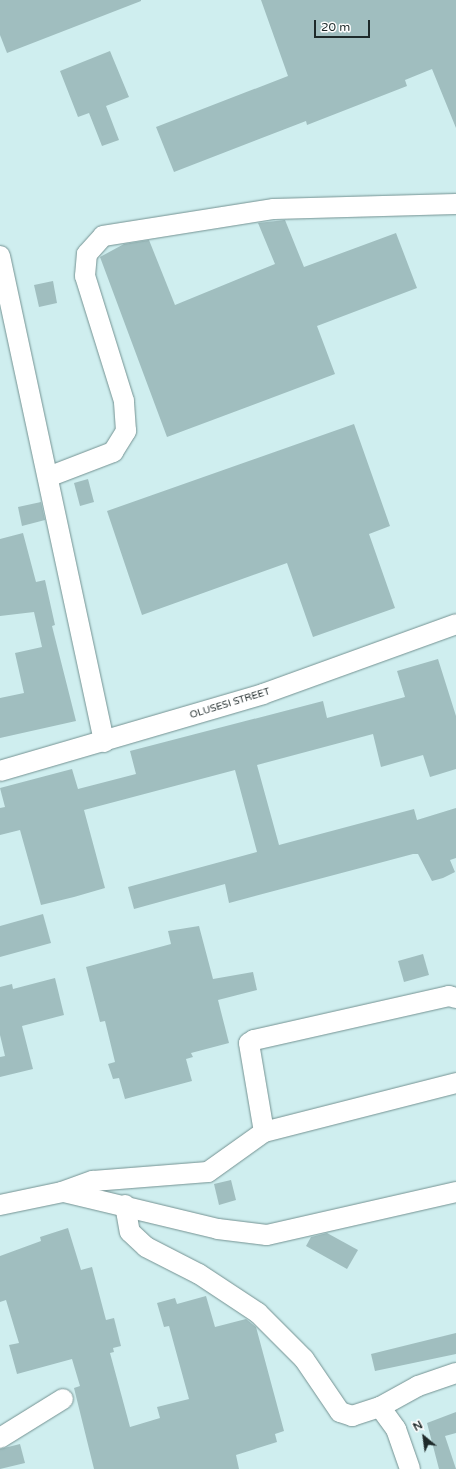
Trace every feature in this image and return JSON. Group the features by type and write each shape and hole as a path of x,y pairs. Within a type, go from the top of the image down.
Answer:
{"street":[{"path":"48,477 113,452 126,431 124,402 85,276 87,254 103,236 274,209 456,204"},
{"path":"0,256 104,742"},
{"name":"OLUSESI STREET","path":"0,771 104,742 263,694 456,624"},
{"path":"264,1132 249,1043 254,1040 449,996 456,998"},
{"path":"0,1205 62,1192 93,1181 208,1172 264,1132 456,1083"},
{"path":"62,1192 125,1205 218,1229 267,1235 456,1192"},
{"path":"125,1205 130,1232 146,1247 199,1274 258,1313 304,1359 340,1412 352,1416 380,1407 418,1386 456,1373"},
{"path":"0,1438 63,1399"},
{"path":"380,1407 396,1429 410,1469"}],"building":[{"path":"0,0 141,1 7,53 0,35"},
{"path":"261,0 456,0 456,128 432,69 405,80 407,86 307,125 306,121 174,172 156,127 288,76"},
{"path":"110,51 129,97 106,106 119,140 102,146 89,113 78,117 60,71"},
{"path":"285,220 304,267 396,233 417,288 317,326 335,374 167,437 100,257 124,244 149,240 175,305 275,264 258,223"},
{"path":"53,281 57,303 39,307 34,285"},
{"path":"354,424 390,526 369,534 395,608 313,637 287,563 142,615 107,511"},
{"path":"88,479 94,502 80,506 74,483"},
{"path":"41,502 45,520 22,526 18,507"},
{"path":"23,533 36,582 45,580 55,625 52,626 76,721 0,738 0,698 24,693 15,653 42,647 34,612 0,616 0,539"},
{"path":"438,659 456,716 456,769 430,777 423,755 381,767 373,734 257,765 279,845 414,809 417,820 456,808 456,858 450,860 455,872 443,878 432,881 418,854 413,854 229,903 225,884 134,909 128,887 257,852 235,770 84,810 105,888 74,897 41,905 20,830 0,835 0,808 5,807 0,788 72,769 78,789 136,774 130,751 323,701 327,718 405,697 397,671"},
{"path":"43,914 51,943 0,957 0,926"},
{"path":"199,926 213,979 253,972 257,990 218,1000 229,1043 191,1053 193,1057 186,1059 192,1081 125,1099 119,1078 113,1079 108,1064 115,1062 105,1021 100,1022 86,967 171,944 168,931"},
{"path":"423,954 429,975 404,982 398,961"},
{"path":"55,978 64,1015 22,1026 33,1069 0,1077 0,1057 5,1056 0,1035 0,987 12,984 13,989"},
{"path":"231,1180 236,1200 219,1205 214,1184"},
{"path":"68,1228 81,1270 92,1267 106,1320 114,1318 121,1346 113,1348 114,1352 110,1353 130,1427 160,1418 157,1407 189,1399 169,1326 164,1327 157,1303 175,1298 177,1304 206,1296 215,1327 246,1319 256,1327 284,1431 275,1434 277,1442 236,1455 239,1469 94,1469 74,1388 80,1386 72,1359 17,1374 9,1345 19,1343 6,1300 0,1302 0,1256 41,1241 40,1237"},
{"path":"327,1233 358,1250 347,1269 306,1246 311,1237"},
{"path":"456,1333 456,1354 375,1371 371,1354"},
{"path":"456,1412 456,1433 445,1436 456,1469 439,1469 427,1423"},
{"path":"20,1444 25,1463 0,1469 0,1449"}]}
